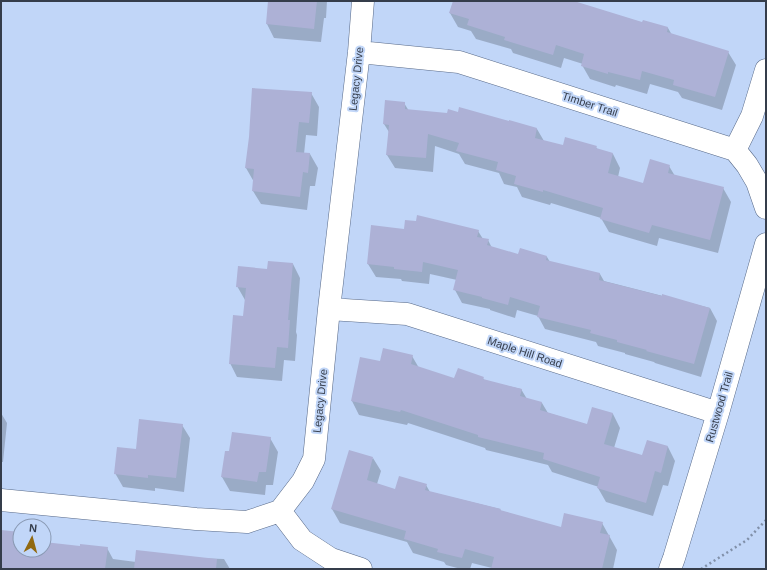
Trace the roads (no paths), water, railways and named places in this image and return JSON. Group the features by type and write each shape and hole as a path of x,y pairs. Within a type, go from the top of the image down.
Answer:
{"street":[{"name":"Legacy Drive","path":"280,511 302,481 314,459 329,309 359,52 363,1"},
{"name":"Timber Trail","path":"359,52 459,62 735,150"},
{"path":"766,70 752,116 735,150 754,176 766,208"},
{"name":"Rustwood Trail","path":"670,569 718,413 766,244"},
{"name":"Maple Hill Road","path":"329,309 407,314 718,413"},
{"path":"1,500 196,519 247,522 280,511 302,540 331,559 361,569"}]}
